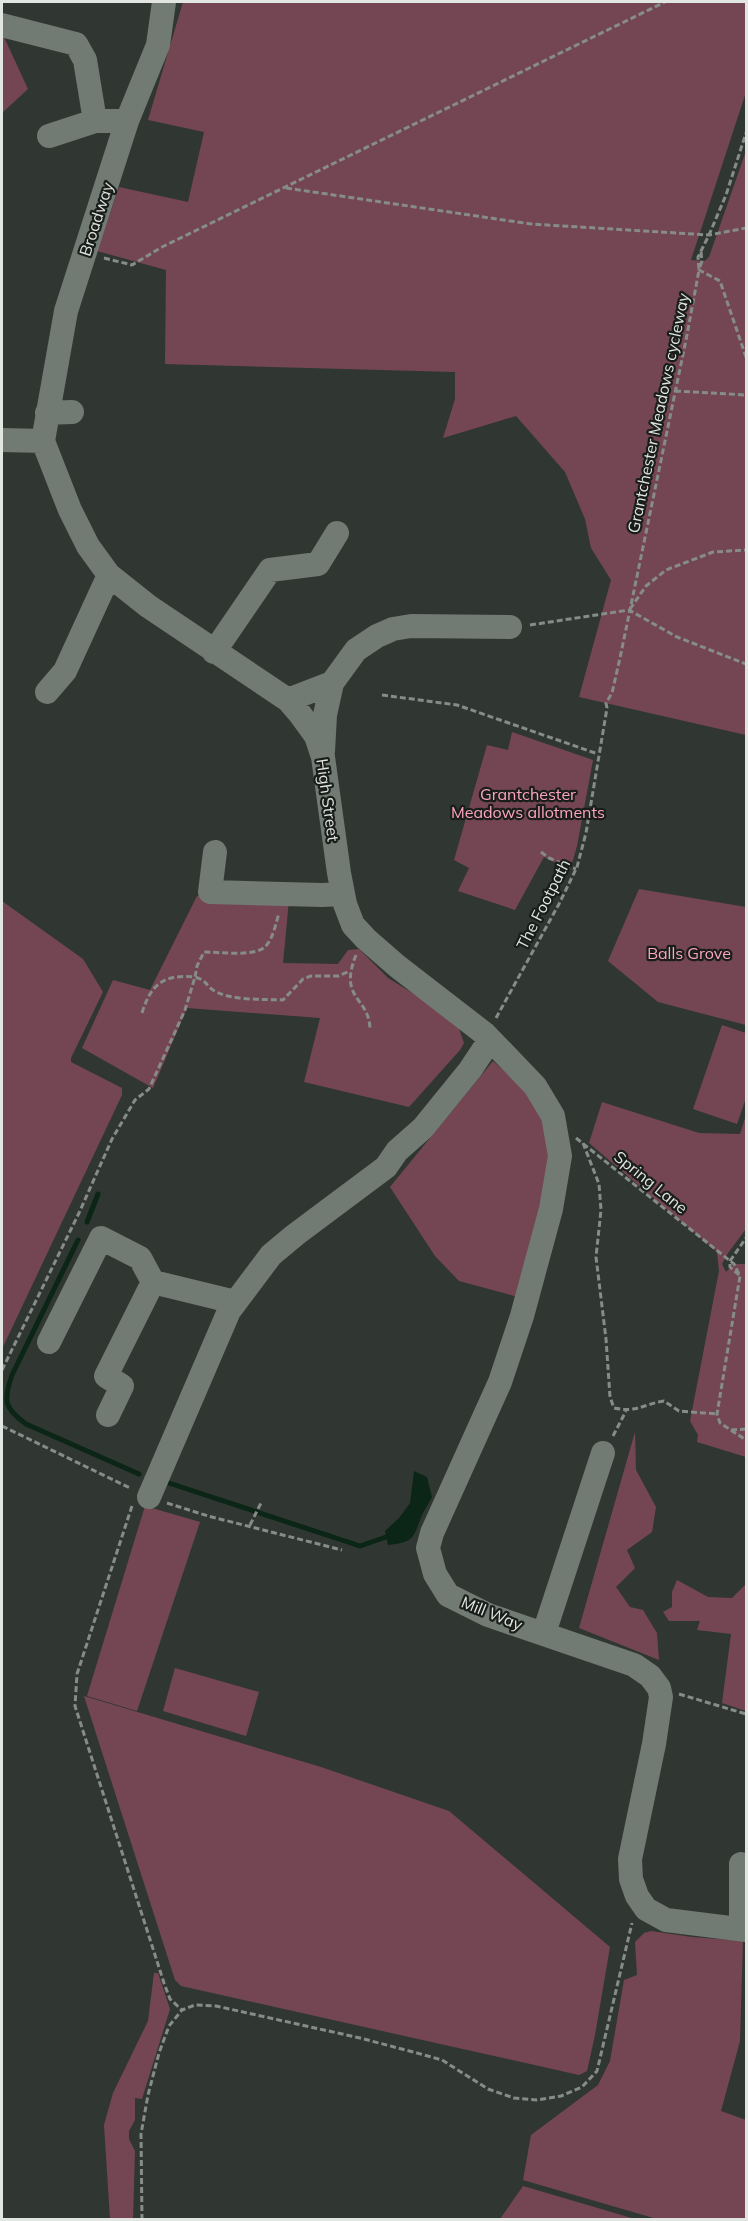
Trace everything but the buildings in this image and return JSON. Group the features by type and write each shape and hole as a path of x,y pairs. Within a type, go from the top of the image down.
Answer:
{"street":[{"name":"Broadway","path":"43,441 66,312 127,121 158,45 164,2"},
{"path":"2,25 76,44 85,60 95,121"},
{"path":"49,136 95,121 127,121"},
{"path":"47,413 72,412"},
{"path":"2,440 43,441"},
{"name":"High Street","path":"43,441 70,510 88,546 109,575 148,606 288,700 316,736 323,757 343,894 353,925 397,966 488,1037 535,1086"},
{"path":"214,652 270,570 318,564 337,533"},
{"path":"47,692 65,672 109,575"},
{"path":"323,757 325,715 333,683 356,650 377,636 393,629 445,625 510,627"},
{"path":"288,700 333,683"},
{"path":"210,851 199,890 343,894"},
{"path":"143,1494 235,1302 271,1255 386,1167 398,1151 423,1128 470,1070 488,1037"},
{"name":"Mill Way","path":"535,1086 553,1120 560,1156 551,1209 522,1316 500,1382 432,1533 428,1548 435,1574 448,1595 488,1615 633,1665 650,1676 659,1688"},
{"path":"49,1342 100,1238 140,1258 153,1282 235,1302"},
{"path":"108,1415 122,1386 106,1376 153,1282"},
{"path":"544,1633 603,1453"},
{"path":"659,1688 661,1697 654,1744 630,1859 631,1879 637,1896 646,1909 676,1923 744,1929 741,1864"}],"path":[{"path":"85,253 132,265 162,247 665,2"},
{"name":"Grantchester Meadows cycleway","path":"606,703 612,693 675,390 699,270 698,257 709,235 747,133"},
{"path":"284,188 531,224 709,235 747,228"},
{"path":"699,270 720,281 747,357"},
{"path":"675,390 747,395"},
{"path":"629,610 646,586 666,570 713,552 747,550"},
{"path":"510,627 629,610 677,637 747,664"},
{"path":"607,708 612,693"},
{"path":"382,695 457,705 598,754"},
{"name":"The Footpath","path":"488,1037 576,869 586,833 606,703"},
{"path":"541,852 549,858 576,869"},
{"path":"2,1370 79,1213 112,1139 128,1109 135,1100 150,1089 185,1010 197,966 204,952 256,952 266,946 286,894"},
{"path":"353,925 359,949 350,971 350,982 354,996 370,1017 370,1029"},
{"path":"142,1013 147,998 162,980 181,975 206,981 211,990 220,993 238,997 283,999 303,979 311,976 338,976 350,971"},
{"name":"Spring Lane","path":"553,1120 732,1262"},
{"path":"582,1142 599,1184 601,1210 596,1257 610,1397 614,1408 626,1411 641,1409 651,1403 664,1401 679,1411 717,1414"},
{"path":"747,1238 732,1262 740,1276 717,1414 720,1423 747,1440"},
{"path":"603,1453 626,1411"},
{"path":"2,1426 143,1494 249,1526 342,1550"},
{"path":"730,1430 747,1429"},
{"path":"143,1494 124,1527 77,1674 75,1706 164,1983 170,1999 182,2010"},
{"path":"249,1526 261,1503"},
{"path":"659,1688 747,1714"},
{"path":"142,2220 141,2134 148,2095 153,2073 170,2026 182,2010 195,2005 216,2006 417,2053 442,2060 488,2089 514,2098 537,2100 561,2096 582,2087 597,2072 630,1930 633,1921 646,1909"}],"green space":[{"path":"183,2 746,2 746,92 691,260 705,261 709,257 746,151 746,735 579,697 611,580 591,548 585,519 565,472 516,416 443,438 455,399 455,372 165,364 166,270 97,251 119,187 188,202 204,132 148,120"},
{"path":"2,36 28,89 2,113"},
{"name":"Grantchester Meadows allotments","path":"512,732 593,760 577,846 570,870 544,857 515,910 458,891 469,868 454,860 487,745 508,750"},
{"name":"Balls Grove","path":"639,889 746,907 746,1025 658,1002 608,961"},
{"path":"197,896 289,900 283,963 338,964 348,950 359,949 388,978 456,1020 464,1043 409,1107 304,1082 320,1018 187,1008 153,1088 82,1048 113,980 150,990"},
{"path":"2,901 83,959 103,992 71,1062 122,1088 122,1095 2,1349"},
{"path":"722,1025 746,1033 746,1098 737,1124 693,1109"},
{"path":"493,1061 522,1087 552,1133 553,1168 518,1297 459,1281 435,1256 390,1187"},
{"path":"602,1102 699,1133 740,1134 746,1115 746,1229 722,1264 726,1272 734,1264 746,1264 746,1457 697,1442 698,1435 690,1421 719,1271 717,1252 589,1143"},
{"path":"635,1432 636,1470 656,1507 652,1532 627,1550 635,1568 616,1587 630,1607 643,1610 657,1633 659,1660 579,1628"},
{"path":"145,1506 200,1522 137,1711 87,1696"},
{"path":"677,1580 708,1597 732,1598 746,1584 746,1711 722,1703 731,1634 697,1630 700,1621 669,1621 663,1612 672,1607 672,1592"},
{"path":"175,1668 259,1692 246,1736 163,1711"},
{"path":"84,1696 321,1767 449,1811 610,1947 587,2071 579,2075 181,1986 175,1980"},
{"path":"651,1931 743,1941 740,2041 721,2111 746,2120 746,2219 657,2219 523,2180 531,2135 598,2085 610,2061 624,1980 637,1975 635,1942 644,1933"},
{"path":"154,1973 158,1973 170,2009 142,2099 135,2098 135,2120 129,2131 129,2139 135,2151 133,2219 110,2219 104,2125 113,2093 148,2021"},
{"path":"523,2186 635,2219 500,2219"}],"shaded area":[{"path":"414,1471 427,1477 432,1497 412,1538 388,1545 385,1531 410,1503"}],"waterway":[{"path":"87,1222 98,1194"},
{"path":"78,1240 12,1375 7,1391 7,1403 13,1413 26,1424 139,1474"},
{"path":"169,1483 360,1546 392,1535"}]}
